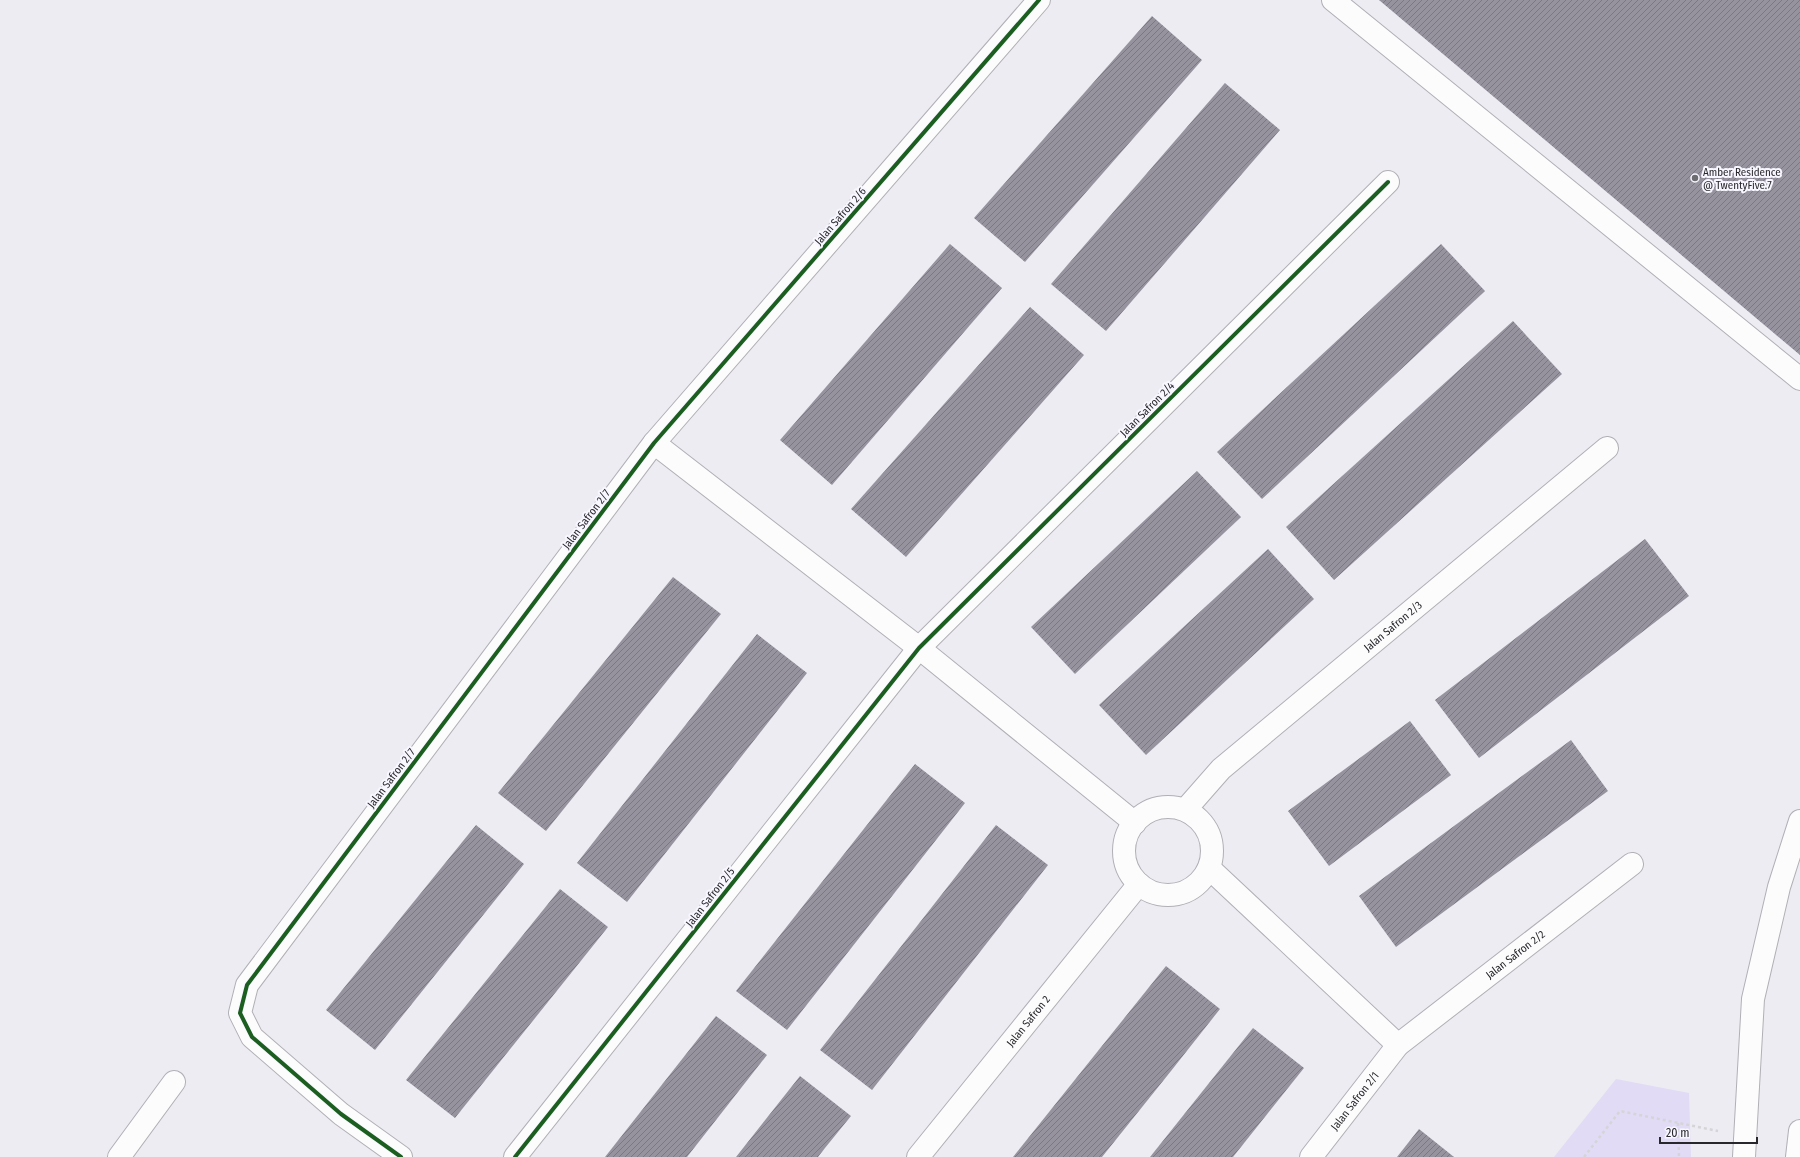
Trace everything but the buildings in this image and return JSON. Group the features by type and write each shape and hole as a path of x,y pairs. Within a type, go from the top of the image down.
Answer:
{"street":[{"name":"Jalan Safron 2/6","path":"654,443 1039,0"},
{"path":"1333,0 1800,379"},
{"name":"Jalan Safron 2/4","path":"919,648 1388,182"},
{"path":"654,443 919,648 1134,823"},
{"name":"Jalan Safron 2/7","path":"401,1157 341,1114 252,1037 240,1013 247,985 654,443"},
{"name":"Jalan Safron 2/3","path":"1185,810 1221,769 1607,448"},
{"name":"Jalan Safron 2/5","path":"515,1157 919,648"},
{"path":"1172,807 1185,810 1197,817 1206,828 1211,841 1212,854 1209,868 1202,880 1191,889 1178,894 1165,895 1151,892 1139,884 1130,874 1124,848 1128,834 1134,823 1145,814 1158,808 1172,807"},
{"path":"1745,1147 1753,999 1779,887 1800,821"},
{"name":"Jalan Safron 2/2","path":"1398,1045 1632,864"},
{"path":"1209,868 1398,1045"},
{"name":"Jalan Safron 2","path":"918,1157 1139,884"},
{"name":"Jalan Safron 2/1","path":"1311,1157 1398,1045"},
{"path":"119,1157 174,1082"},
{"path":"1797,1157 1800,1130"}],"path":[{"path":"1584,1157 1620,1111 1678,1123 1745,1147"},
{"path":"1678,1123 1679,1157"}],"shaded area":[{"path":"1616,1079 1689,1093 1691,1157 1554,1157"}],"cycle path":[{"path":"401,1157 341,1114 252,1037 240,1013 247,985 654,443 1039,0"},
{"path":"515,1157 919,648 1388,182"}],"place":[{"name":"Amber Residence @ TwentyFive.7","path":"1695,178"}]}
